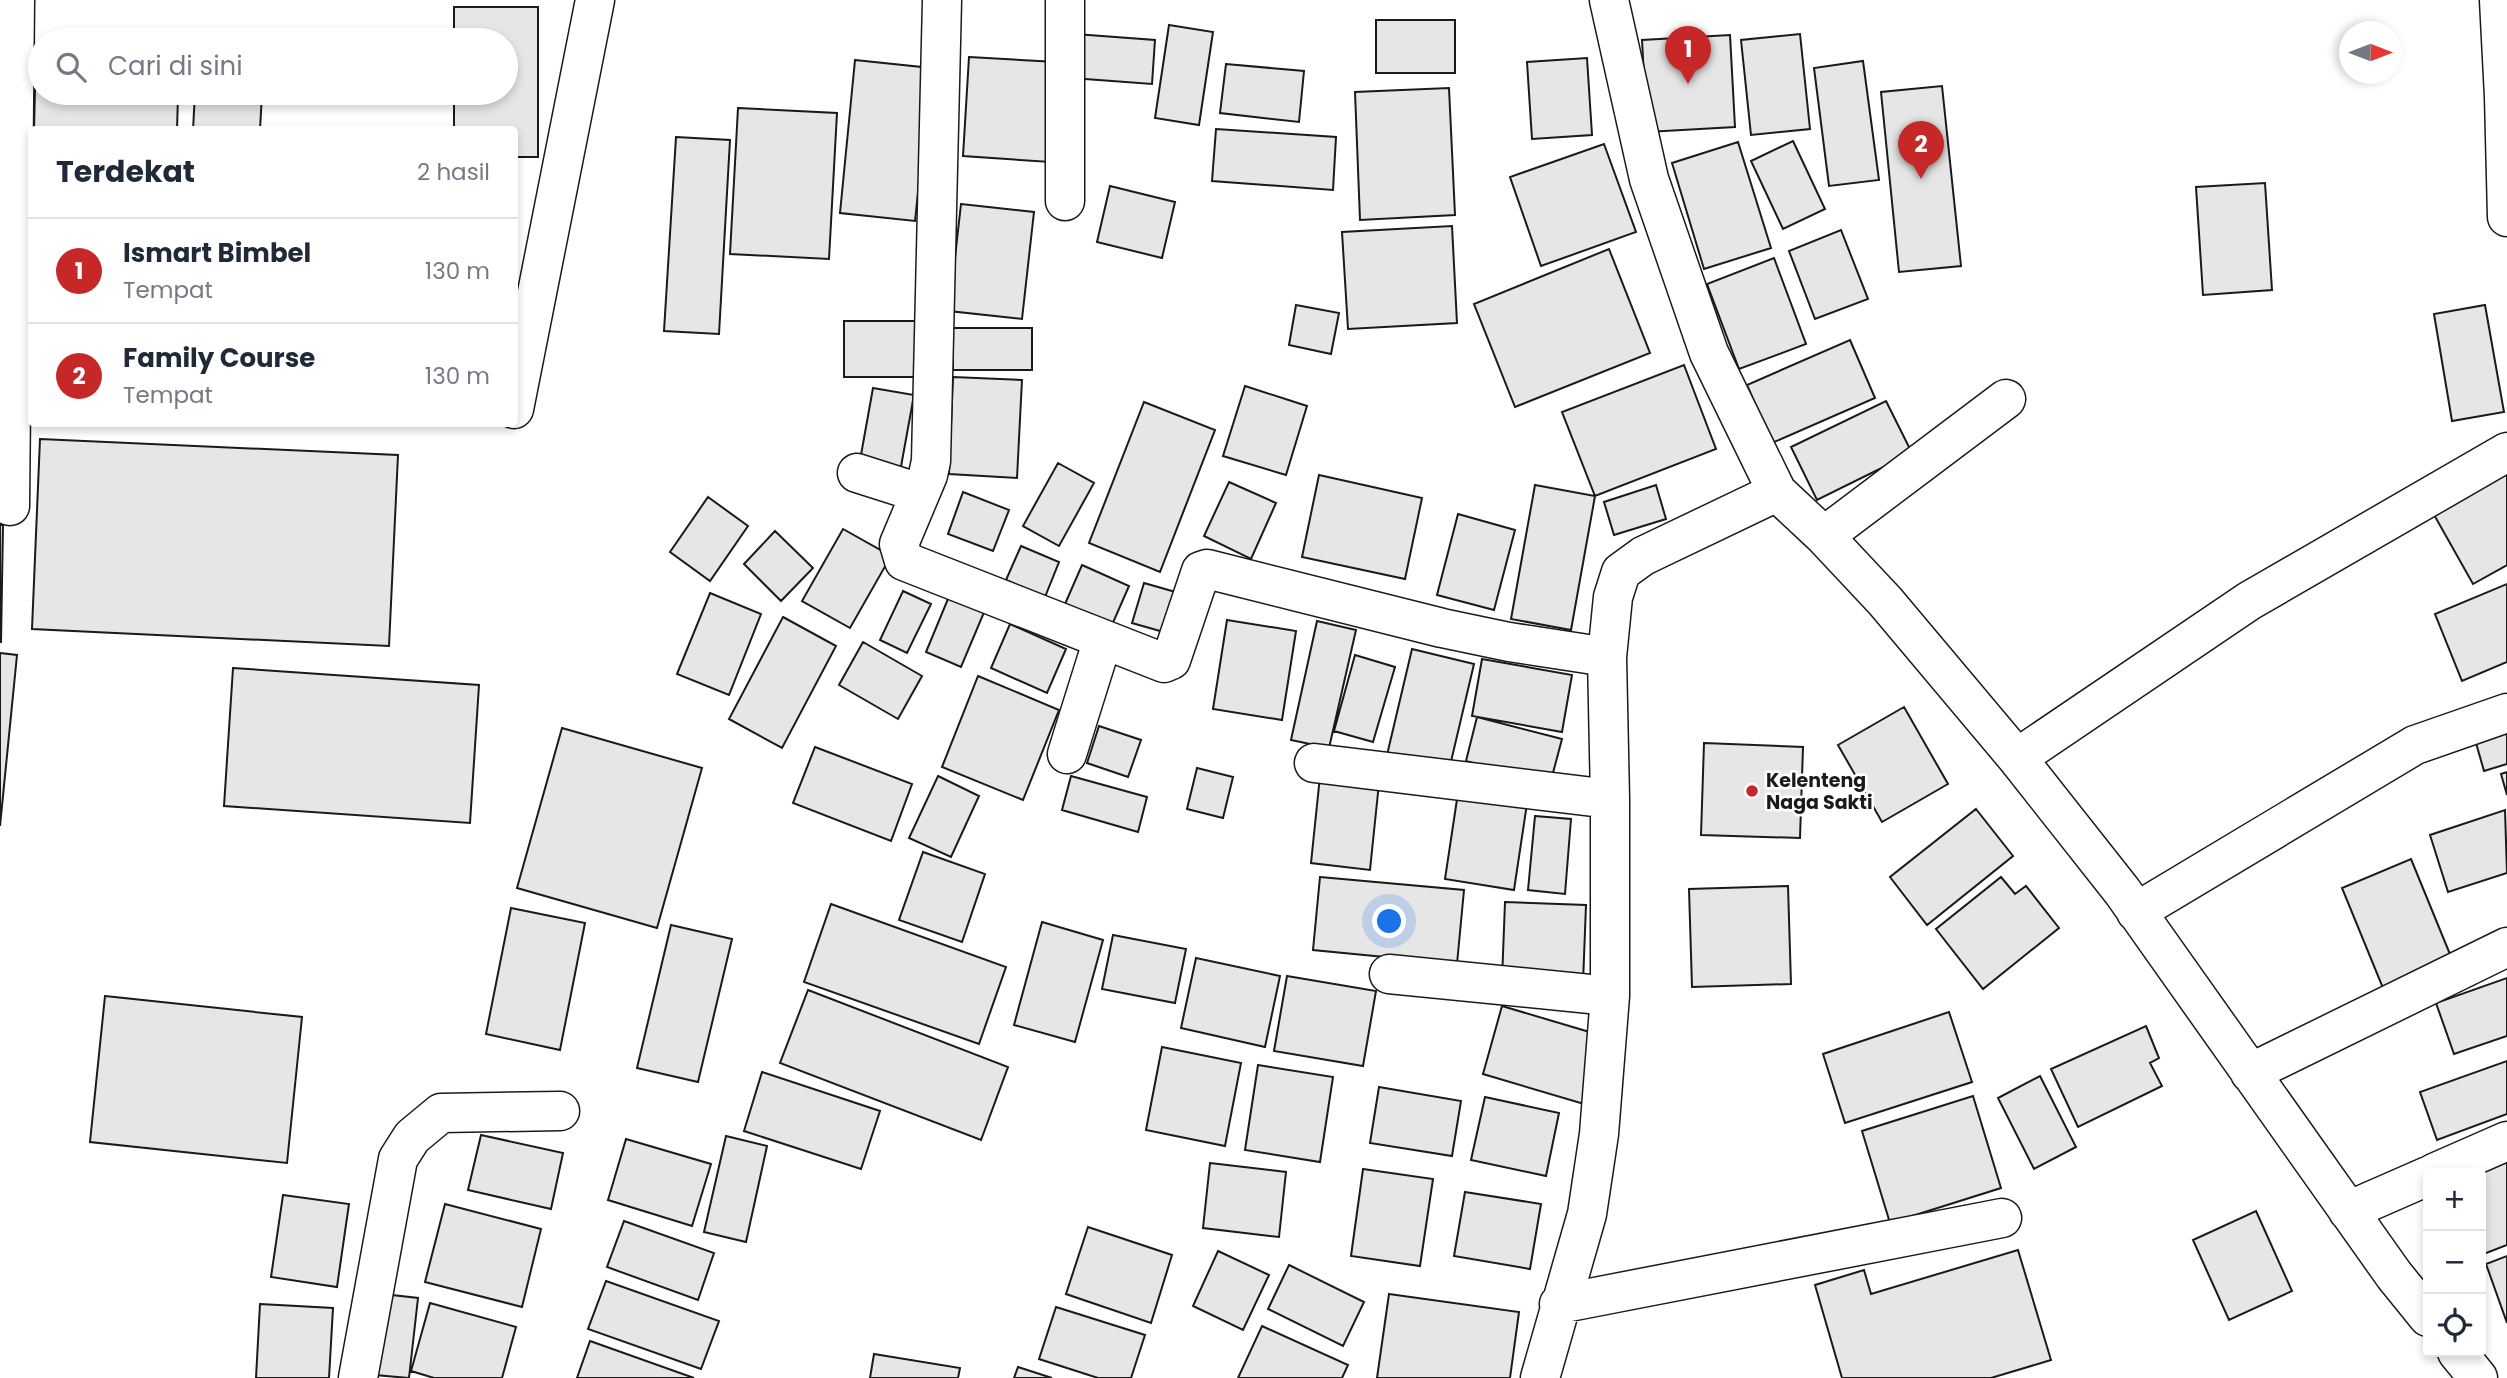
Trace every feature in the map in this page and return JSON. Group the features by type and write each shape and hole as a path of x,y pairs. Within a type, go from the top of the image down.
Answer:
{"street":[{"path":"10,506 15,0"},
{"path":"518,390 595,0"},
{"path":"942,0 931,461 899,544 904,561 1168,663 1201,571 1212,569 1443,628 1509,642 1607,657"},
{"path":"1065,0 1065,201"},
{"path":"1609,0 1653,191 1709,353 1777,492 1885,601 2017,758 2137,912 2348,1211 2423,1311"},
{"path":"2499,0 2507,217"},
{"path":"1824,537 2006,399"},
{"path":"2017,758 2249,601 2507,452"},
{"path":"857,473 920,493"},
{"path":"1540,1378 1559,1304 1587,1214 1599,1134 1610,996 1607,657 1613,597 1622,572 1643,556 1777,492"},
{"path":"1067,754 1103,639"},
{"path":"2137,912 2415,746 2507,713"},
{"path":"1314,763 1610,799"},
{"path":"2250,1073 2507,947"},
{"path":"1389,974 1610,996"},
{"path":"358,1378 398,1160 412,1137 440,1113 560,1111"},
{"path":"2445,1168 2507,1141"},
{"path":"2348,1211 2423,1177"},
{"path":"1559,1304 2002,1218"},
{"path":"2461,1357 2478,1378"}],"building":[{"path":"454,7 538,7 538,157 518,157 518,126 454,126 454,105 518,105 518,28 454,28"},
{"path":"1376,20 1455,20 1455,73 1376,73"},
{"path":"1169,25 1213,32 1199,125 1155,118"},
{"path":"1075,34 1155,40 1152,84 1072,78"},
{"path":"1800,34 1810,129 1751,135 1741,40"},
{"path":"1730,35 1735,127 1647,132 1642,40"},
{"path":"969,57 1056,62 1050,162 963,156"},
{"path":"1587,58 1592,135 1532,139 1527,62"},
{"path":"855,60 931,68 915,221 840,213"},
{"path":"1863,61 1879,180 1829,186 1814,68"},
{"path":"1226,64 1304,71 1299,122 1220,113"},
{"path":"1942,86 1961,266 1899,272 1881,92"},
{"path":"1449,88 1455,215 1360,220 1355,92"},
{"path":"35,105 178,105 177,126 34,126"},
{"path":"194,105 261,105 260,126 193,126"},
{"path":"738,108 837,113 829,259 730,254"},
{"path":"1216,129 1336,137 1333,190 1212,181"},
{"path":"676,137 730,140 719,334 664,331"},
{"path":"1793,141 1825,209 1783,229 1751,161"},
{"path":"1738,142 1771,248 1704,269 1672,163"},
{"path":"1604,144 1636,232 1541,266 1510,177"},
{"path":"2265,183 2272,290 2203,295 2196,187"},
{"path":"1110,186 1175,202 1162,258 1097,242"},
{"path":"961,204 1034,212 1022,319 949,311"},
{"path":"1452,226 1457,323 1348,329 1342,232"},
{"path":"1841,230 1868,299 1815,319 1789,251"},
{"path":"1609,249 1650,353 1515,407 1474,304"},
{"path":"1774,258 1806,344 1739,369 1707,284"},
{"path":"1296,305 1339,313 1331,354 1289,345"},
{"path":"2485,305 2504,412 2452,421 2434,314"},
{"path":"844,321 918,321 918,377 844,377"},
{"path":"953,328 1032,328 1032,370 953,370"},
{"path":"1850,340 1875,398 1772,443 1747,385"},
{"path":"28,347 28,411 23,411"},
{"path":"1684,365 1716,449 1595,496 1562,412"},
{"path":"953,377 1022,380 1017,478 949,474"},
{"path":"1245,386 1307,406 1286,475 1223,456"},
{"path":"873,388 914,395 900,472 859,466"},
{"path":"1886,401 1912,453 1817,500 1791,447"},
{"path":"1144,402 1215,430 1160,572 1089,543"},
{"path":"40,439 398,455 389,646 32,629"},
{"path":"1058,463 1094,483 1059,546 1023,526"},
{"path":"2507,472 2507,565 2473,584 2433,513"},
{"path":"1319,475 1422,498 1405,579 1302,557"},
{"path":"1229,482 1276,503 1251,559 1204,536"},
{"path":"1535,485 1595,496 1571,630 1511,619"},
{"path":"1656,485 1666,519 1614,535 1604,502"},
{"path":"963,492 1009,510 993,551 948,534"},
{"path":"708,497 748,526 710,581 670,552"},
{"path":"1458,514 1515,530 1494,610 1437,595"},
{"path":"0,525 3,525 1,642 0,642"},
{"path":"843,529 891,556 850,628 802,601"},
{"path":"775,531 813,568 781,601 744,564"},
{"path":"1021,546 1059,562 1045,597 1006,580"},
{"path":"1082,565 1129,586 1112,625 1065,604"},
{"path":"1144,583 1179,593 1167,633 1132,623"},
{"path":"2507,584 2507,662 2462,681 2435,614"},
{"path":"903,591 931,604 907,653 880,640"},
{"path":"710,593 761,614 729,695 677,674"},
{"path":"950,594 985,610 961,667 926,652"},
{"path":"783,617 836,646 782,748 729,719"},
{"path":"1227,620 1296,631 1282,720 1213,709"},
{"path":"1317,621 1356,630 1329,748 1291,740"},
{"path":"1010,624 1066,649 1047,693 991,668"},
{"path":"863,642 922,676 898,719 839,685"},
{"path":"1412,649 1474,664 1449,770 1387,755"},
{"path":"0,653 17,655 0,826"},
{"path":"1355,655 1395,667 1373,742 1334,731"},
{"path":"1482,659 1572,675 1562,732 1472,716"},
{"path":"233,668 479,685 470,823 224,806"},
{"path":"978,676 1059,710 1023,800 942,767"},
{"path":"1904,707 1948,784 1882,822 1838,745"},
{"path":"1477,717 1562,739 1550,784 1466,761"},
{"path":"2507,719 2507,764 2484,771 2472,729"},
{"path":"1099,726 1141,740 1128,777 1087,763"},
{"path":"562,728 702,768 657,928 517,888"},
{"name":"Kelenteng Naga Sakti","path":"1704,743 1803,747 1800,838 1701,835"},
{"path":"815,747 912,784 891,841 793,803"},
{"path":"1197,768 1233,777 1223,818 1187,809"},
{"path":"2507,772 2507,795 2501,774"},
{"path":"938,776 979,796 951,857 909,838"},
{"path":"1071,776 1147,797 1138,832 1062,810"},
{"path":"1320,776 1379,783 1370,870 1311,863"},
{"path":"1459,786 1528,797 1514,890 1445,879"},
{"path":"1976,809 2013,856 1927,925 1890,877"},
{"path":"2505,810 2507,873 2448,892 2430,835"},
{"path":"1535,816 1571,819 1565,894 1528,890"},
{"path":"923,852 985,874 962,942 899,920"},
{"path":"2411,859 2454,964 2385,993 2342,888"},
{"path":"1320,877 1464,890 1457,964 1313,950"},
{"path":"2001,877 2015,894 2026,886 2059,928 1983,989 1936,929"},
{"path":"1788,886 1791,984 1692,987 1689,889"},
{"path":"1505,902 1586,905 1583,983 1502,980"},
{"path":"831,904 1006,967 979,1044 804,982"},
{"path":"511,908 585,923 560,1050 486,1034"},
{"path":"1042,922 1103,940 1075,1042 1014,1025"},
{"path":"671,925 732,939 698,1082 637,1068"},
{"path":"1113,935 1186,949 1175,1003 1102,989"},
{"path":"1196,958 1280,976 1265,1047 1181,1028"},
{"path":"1287,976 1376,991 1363,1066 1274,1051"},
{"path":"2507,978 2507,1036 2454,1054 2436,1003"},
{"path":"808,990 1008,1067 981,1140 780,1063"},
{"path":"105,996 302,1017 287,1163 90,1142"},
{"path":"1502,1006 1603,1036 1584,1104 1483,1074"},
{"path":"1949,1012 1972,1082 1845,1123 1823,1054"},
{"path":"2146,1026 2159,1058 2150,1063 2162,1086 2078,1127 2051,1069"},
{"path":"1162,1047 1241,1063 1225,1146 1146,1130"},
{"path":"2507,1061 2507,1114 2437,1140 2420,1092"},
{"path":"1258,1065 1333,1077 1320,1162 1245,1150"},
{"path":"762,1072 880,1111 861,1169 744,1131"},
{"path":"2040,1076 2076,1147 2034,1169 1998,1098"},
{"path":"1379,1087 1461,1101 1452,1156 1370,1143"},
{"path":"1973,1096 2001,1188 1890,1223 1862,1131"},
{"path":"1485,1097 1559,1113 1546,1176 1471,1160"},
{"path":"481,1135 563,1153 551,1209 468,1190"},
{"path":"726,1136 767,1146 746,1242 704,1232"},
{"path":"626,1139 711,1164 692,1226 608,1200"},
{"path":"2507,1147 2507,1245 2486,1253 2486,1231 2486,1168"},
{"path":"1210,1163 1286,1172 1279,1237 1203,1228"},
{"path":"1363,1169 1433,1179 1420,1266 1351,1256"},
{"path":"1465,1192 1541,1204 1530,1269 1454,1256"},
{"path":"283,1195 349,1204 337,1287 271,1277"},
{"path":"445,1204 541,1229 522,1307 425,1282"},
{"path":"2256,1211 2292,1291 2229,1320 2193,1240"},
{"path":"624,1221 714,1253 698,1300 607,1267"},
{"path":"1088,1227 1172,1255 1151,1323 1066,1294"},
{"path":"2018,1250 2051,1360 1991,1378 1842,1378 1815,1285 1864,1270 1871,1294"},
{"path":"1218,1251 1269,1275 1243,1330 1193,1306"},
{"path":"2507,1256 2507,1323 2486,1264"},
{"path":"1289,1265 1364,1302 1343,1346 1268,1309"},
{"path":"606,1281 719,1321 701,1369 588,1329"},
{"path":"383,1294 418,1298 409,1378 375,1375"},
{"path":"1389,1294 1519,1312 1510,1378 1377,1378"},
{"path":"430,1303 516,1327 502,1378 434,1378 411,1371"},
{"path":"260,1304 333,1308 329,1378 256,1378"},
{"path":"1056,1307 1145,1335 1131,1378 1098,1378 1039,1359"},
{"path":"1262,1326 1348,1365 1342,1378 1238,1378"},
{"path":"590,1341 694,1378 577,1378"},
{"path":"874,1354 960,1368 958,1378 870,1378"},
{"path":"1018,1367 1052,1378 1014,1378"}],"place":[{"name":"Ismart Bimbel","path":"1688,84"},
{"name":"Family Course","path":"1921,179"},
{"name":"Kelenteng Naga Sakti","path":"1752,791"}]}
